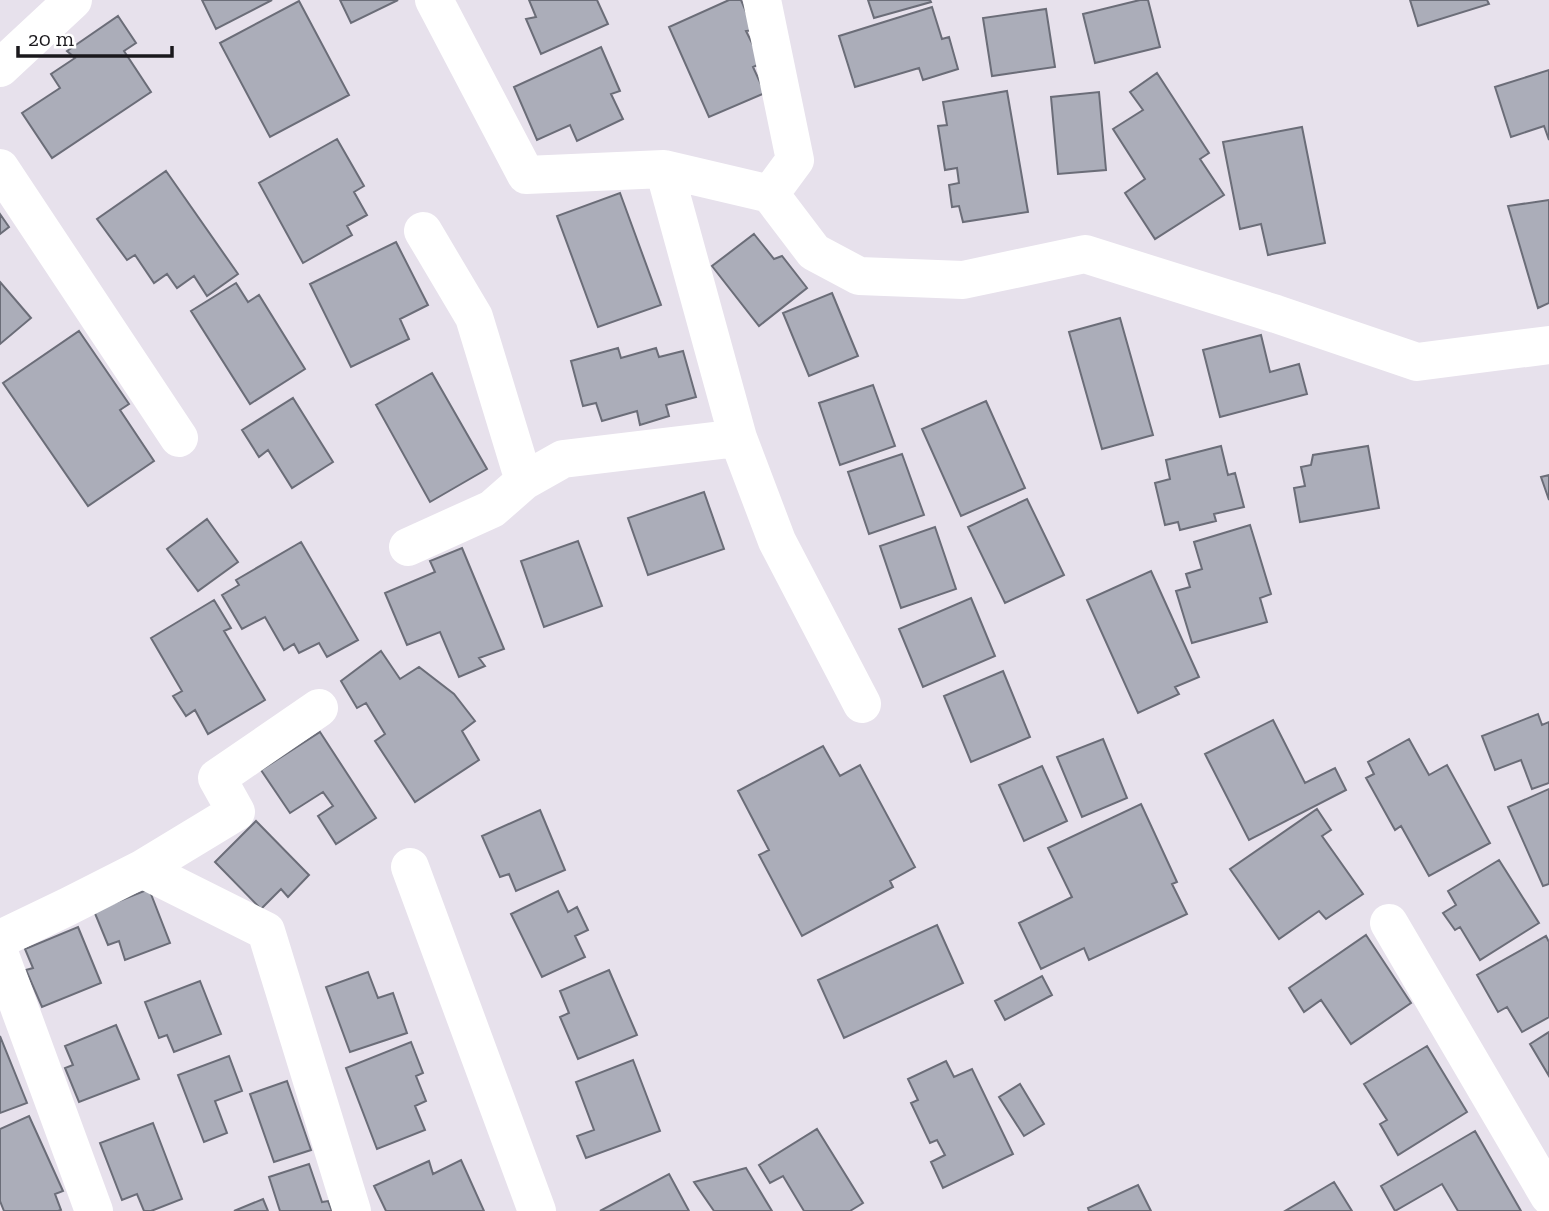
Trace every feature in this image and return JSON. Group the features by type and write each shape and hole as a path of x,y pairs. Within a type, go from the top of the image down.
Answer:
{"street":[{"path":"0,68 73,0"},
{"path":"434,0 526,176 664,169 770,194 814,252 859,276 963,280 1085,254 1417,362 1549,345"},
{"path":"762,0 794,160 770,194"},
{"path":"0,168 179,438"},
{"path":"664,169 738,438 777,541 862,704"},
{"path":"423,231 474,317 524,481"},
{"path":"408,547 492,509 524,481 563,459 738,438"},
{"path":"0,939 142,869 236,812 217,778 319,708"},
{"path":"410,867 537,1211"},
{"path":"142,869 266,931 352,1211"},
{"path":"1389,923 1549,1196"},
{"path":"0,955 94,1211"}],"building":[{"path":"202,0 272,0 216,29"},
{"path":"340,0 398,0 351,23"},
{"path":"529,0 597,0 608,24 541,54 526,19 536,17"},
{"path":"729,0 741,0 754,30 746,31 762,63 753,67 765,93 709,117 669,27"},
{"path":"868,0 930,0 931,2 874,18"},
{"path":"1148,0 1160,47 1095,63 1083,14"},
{"path":"1410,0 1487,0 1489,4 1418,26"},
{"path":"299,1 349,95 270,137 220,43"},
{"path":"932,7 942,39 949,37 958,69 923,80 919,68 855,87 839,36"},
{"path":"1046,9 1055,67 992,76 983,18"},
{"path":"118,16 136,43 124,51 151,92 52,158 22,113 60,88 51,74 75,58 67,51"},
{"path":"601,47 620,91 611,94 623,119 577,141 570,125 537,140 514,87"},
{"path":"1549,70 1549,140 1544,126 1511,137 1495,87"},
{"path":"1157,73 1209,153 1200,159 1224,195 1155,239 1125,193 1145,179 1113,129 1143,110 1130,92"},
{"path":"1007,91 1028,212 963,222 959,206 952,207 949,185 959,183 957,168 945,170 938,126 947,125 943,102"},
{"path":"1099,92 1106,170 1058,174 1051,97"},
{"path":"1302,127 1325,243 1268,255 1261,224 1240,229 1223,142"},
{"path":"337,139 364,186 354,192 367,215 347,226 352,235 303,263 259,183"},
{"path":"166,171 238,274 207,296 194,276 177,288 167,274 154,283 135,255 127,260 97,219"},
{"path":"620,193 661,305 598,327 557,216"},
{"path":"1549,200 1549,303 1538,308 1508,206"},
{"path":"0,214 9,227 0,234"},
{"path":"754,234 774,259 782,256 807,288 759,326 712,266"},
{"path":"396,242 428,305 400,319 409,339 351,367 310,284"},
{"path":"0,282 31,318 0,344"},
{"path":"236,283 248,302 259,295 305,369 250,404 191,311"},
{"path":"832,293 858,356 809,376 783,313"},
{"path":"1120,318 1153,435 1102,449 1069,332"},
{"path":"79,331 129,404 120,410 154,461 88,506 3,383"},
{"path":"1261,335 1270,372 1299,364 1307,394 1220,417 1203,350"},
{"path":"618,348 621,358 656,348 659,357 683,351 696,397 666,405 669,416 640,425 637,411 602,421 596,403 583,406 571,361"},
{"path":"432,373 487,469 430,502 376,405"},
{"path":"873,385 895,446 840,465 819,403"},
{"path":"293,398 333,462 292,488 268,450 259,457 242,430"},
{"path":"986,401 1025,488 961,516 922,429"},
{"path":"1221,446 1228,475 1235,473 1244,507 1214,514 1216,521 1180,530 1178,522 1165,525 1155,483 1170,479 1166,460"},
{"path":"1368,446 1379,508 1300,522 1294,488 1305,486 1301,467 1311,465 1313,455"},
{"path":"902,454 924,515 869,534 848,472"},
{"path":"1549,475 1549,500 1541,477"},
{"path":"704,492 724,549 648,575 628,518"},
{"path":"1027,499 1064,575 1005,603 968,527"},
{"path":"207,519 238,562 198,591 167,549"},
{"path":"1250,525 1271,594 1260,598 1267,622 1192,643 1176,591 1190,587 1186,574 1202,569 1194,542"},
{"path":"935,527 956,589 901,608 880,546"},
{"path":"578,541 602,606 544,627 521,561"},
{"path":"301,542 358,640 327,657 319,643 299,653 294,644 284,650 265,617 242,629 222,595 239,585 236,580"},
{"path":"462,548 504,649 479,658 485,666 459,677 440,632 407,645 385,593 435,572 430,561"},
{"path":"1151,571 1199,677 1175,687 1179,694 1138,713 1087,600"},
{"path":"971,598 995,656 923,687 899,629"},
{"path":"214,600 231,628 224,631 265,700 208,734 195,710 186,716 173,696 182,691 151,638"},
{"path":"381,651 400,679 419,667 454,694 475,721 462,731 479,760 415,802 375,741 385,734 366,703 357,708 341,681"},
{"path":"1003,671 1030,737 971,762 944,696"},
{"path":"1538,714 1542,725 1549,722 1549,783 1532,789 1521,760 1495,770 1482,736"},
{"path":"1273,720 1305,783 1335,768 1346,790 1249,840 1205,754"},
{"path":"320,732 376,818 336,844 318,816 333,806 323,792 290,813 261,770"},
{"path":"1103,739 1127,798 1082,817 1057,757"},
{"path":"1409,739 1429,775 1447,765 1490,843 1429,876 1401,826 1395,830 1366,778 1374,774 1368,762"},
{"path":"823,746 840,776 860,765 915,867 890,881 893,887 802,936 759,855 769,850 738,791"},
{"path":"1042,766 1067,821 1024,841 999,785"},
{"path":"1549,789 1549,884 1543,886 1508,807"},
{"path":"1141,804 1177,882 1172,884 1187,914 1089,960 1084,948 1041,969 1019,923 1072,897 1048,848"},
{"path":"1317,809 1331,830 1322,836 1363,894 1326,919 1319,911 1279,939 1230,869"},
{"path":"540,810 565,870 516,891 509,874 500,877 482,836"},
{"path":"256,821 309,875 288,897 281,889 261,909 215,862"},
{"path":"1499,860 1539,923 1480,960 1460,927 1455,930 1443,913 1456,905 1448,891"},
{"path":"149,889 170,943 125,960 119,941 108,945 94,911"},
{"path":"558,891 568,912 577,907 588,930 575,936 585,957 542,977 511,914"},
{"path":"937,925 963,983 844,1038 818,980"},
{"path":"78,927 101,983 42,1007 26,970 33,968 25,949"},
{"path":"1366,935 1411,1003 1351,1044 1321,1000 1304,1012 1289,988"},
{"path":"1546,936 1549,942 1549,1017 1522,1032 1507,1007 1498,1012 1477,975"},
{"path":"609,970 637,1035 578,1059 560,1017 569,1013 560,991"},
{"path":"368,972 378,998 393,993 407,1033 350,1052 326,987"},
{"path":"1042,976 1052,995 1005,1020 995,1001"},
{"path":"200,981 221,1034 174,1052 167,1035 159,1038 145,1002"},
{"path":"116,1025 139,1079 79,1102 65,1068 73,1065 65,1046"},
{"path":"1549,1032 1549,1076 1530,1044"},
{"path":"0,1036 27,1103 0,1113"},
{"path":"411,1042 423,1073 416,1076 426,1101 415,1106 425,1130 377,1149 346,1068"},
{"path":"1427,1046 1467,1112 1398,1155 1380,1124 1387,1120 1364,1084"},
{"path":"229,1056 242,1091 215,1101 227,1133 204,1142 178,1075"},
{"path":"633,1060 660,1131 586,1158 577,1136 594,1130 576,1082"},
{"path":"946,1061 954,1077 972,1069 1013,1154 943,1188 931,1162 945,1155 937,1140 930,1143 911,1103 918,1100 908,1079"},
{"path":"287,1081 311,1150 274,1162 250,1094"},
{"path":"1020,1084 1044,1124 1024,1136 999,1097"},
{"path":"29,1116 63,1191 55,1194 61,1210 58,1211 4,1211 0,1201 0,1129"},
{"path":"153,1123 182,1199 151,1211 144,1211 137,1194 122,1200 100,1143"},
{"path":"817,1129 863,1203 850,1211 804,1211 783,1176 770,1183 759,1165"},
{"path":"1475,1131 1521,1211 1458,1211 1442,1184 1395,1211 1381,1186"},
{"path":"461,1160 484,1211 386,1211 374,1186 429,1161 433,1174"},
{"path":"309,1164 322,1202 328,1201 332,1211 280,1211 269,1177"},
{"path":"746,1168 772,1211 714,1211 694,1182"},
{"path":"669,1174 689,1211 600,1211"},
{"path":"1334,1182 1352,1211 1285,1211"},
{"path":"1138,1185 1151,1211 1089,1211 1088,1208"},
{"path":"263,1199 268,1211 234,1211"}]}
